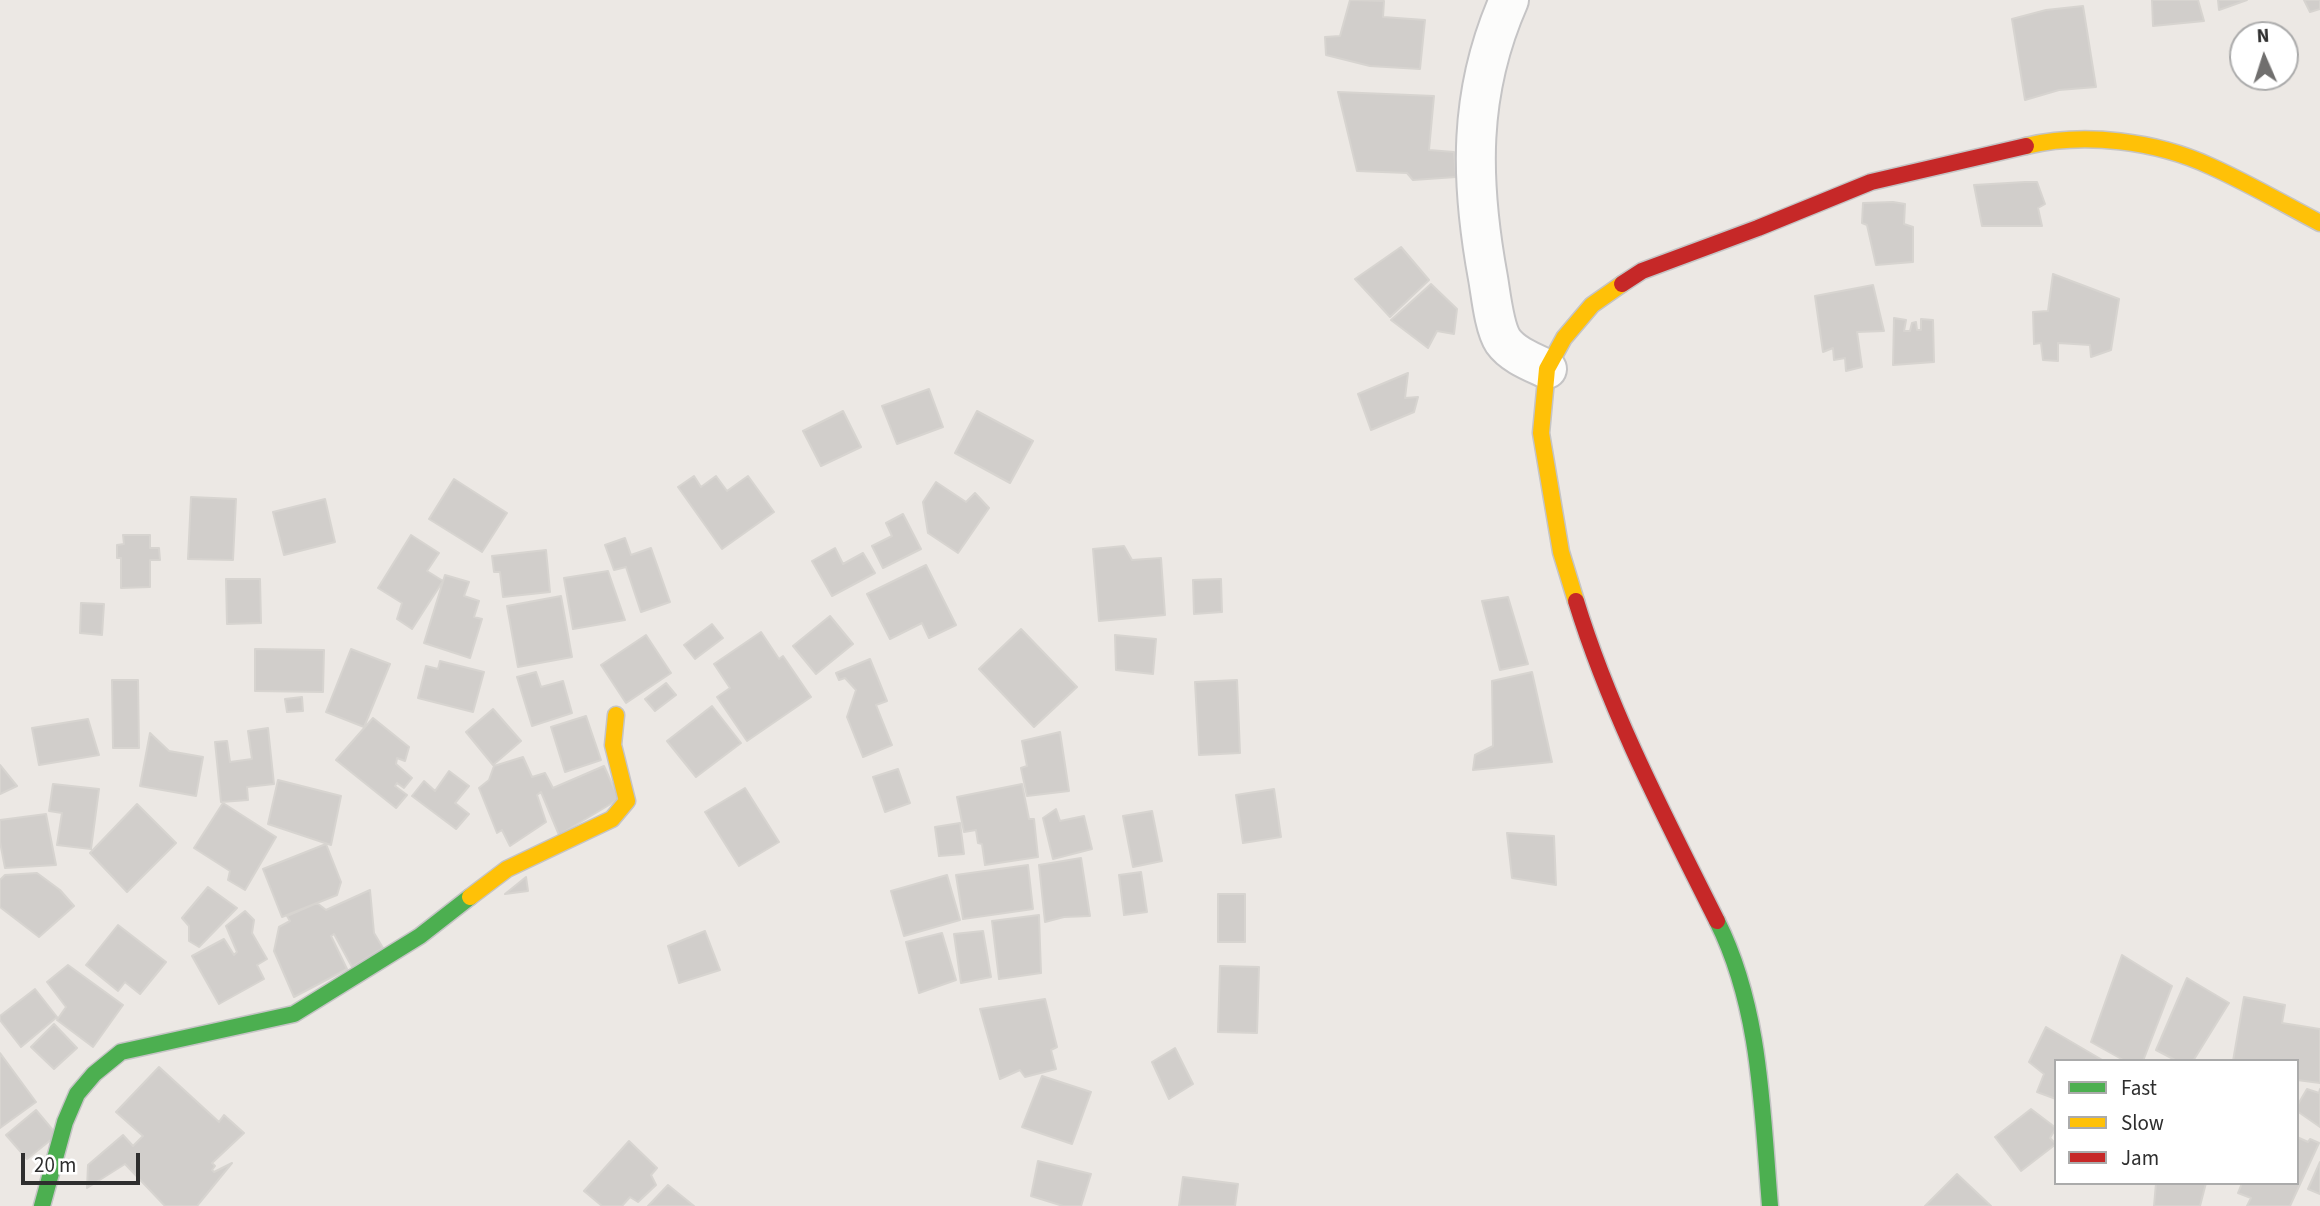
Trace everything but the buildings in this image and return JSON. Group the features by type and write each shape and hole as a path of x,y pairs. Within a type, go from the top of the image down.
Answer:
{"street":[{"path":"1509,0 1485,67 1478,107 1475,146 1478,227 1501,339 1513,351 1547,369"},
{"path":"1770,1206 1759,1070 1746,996 1720,926 1659,804 1605,685 1561,552 1541,433 1547,369 1564,338 1592,305 1642,271 1871,182 2044,142 2096,140 2154,146 2209,165 2320,223"},
{"path":"42,1206 65,1122 76,1094 94,1074 121,1052 294,1014 420,936 507,869 612,819 627,801 613,745 616,715"}],"traffic: fast":[{"path":"42,1206 65,1122 77,1094 94,1074 121,1052 294,1014 420,936 470,897"},
{"path":"1717,921 1732,955 1751,1025 1761,1097 1770,1206"}],"traffic: slow":[{"path":"2026,146 2096,140 2120,141 2167,150 2189,157 2252,186 2320,223"},
{"path":"1576,601 1561,552 1541,433 1547,369 1564,338 1592,305 1622,284"},
{"path":"470,897 507,869 612,819 627,801 613,745 616,715"}],"traffic: jam":[{"path":"1622,284 1642,271 1871,182 2026,146"},
{"path":"1576,601 1622,724 1717,921"}]}
